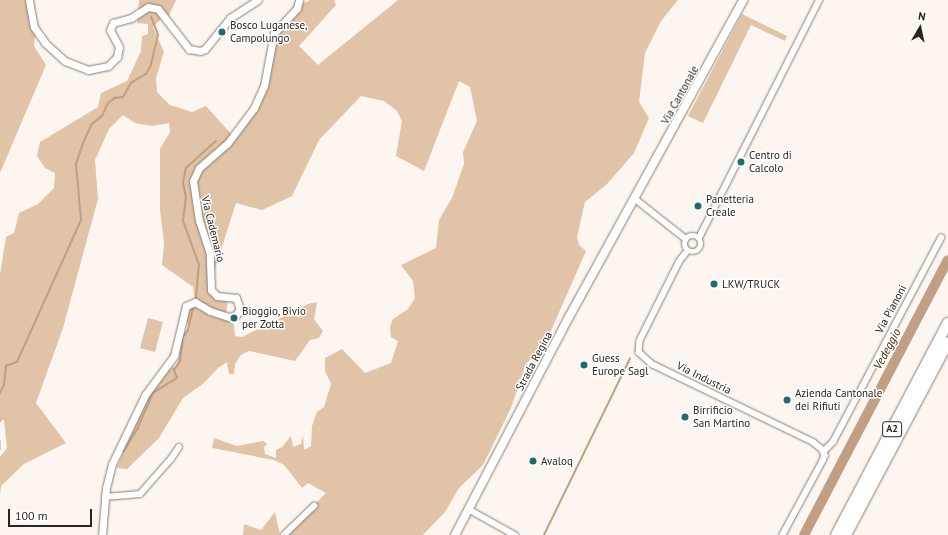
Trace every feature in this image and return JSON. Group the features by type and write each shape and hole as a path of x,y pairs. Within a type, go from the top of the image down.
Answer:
{"highway":[{"name":"A2","path":"836,535 948,323"},
{"name":"A2","path":"846,535 948,342"}],"main road":[{"name":"Via Cantonale","path":"634,198 743,0"},
{"name":"Strada Regina","path":"455,535 634,198"}],"street":[{"path":"29,0 34,26 45,43 65,61 88,70 108,66 117,57 119,47 110,30 113,23 131,18 148,7 158,9 189,49 200,51 205,49 230,18 258,0"},
{"name":"Via Cademario","path":"102,535 105,497 112,464 140,403 152,383 174,356 187,304 195,302 210,311 229,317 236,315 240,309 236,298 217,296 212,290 210,254 197,214 193,181 199,168 227,144 254,108 264,86 274,33 297,8 299,0"},
{"path":"686,239 685,247 688,251 696,252 700,249 699,238 819,0"},
{"path":"634,198 686,239"},
{"path":"686,239 694,236 699,238"},
{"name":"Via Pianoni","path":"823,452 833,442 941,238"},
{"name":"Via Industria","path":"688,251 680,261 640,341 638,349 641,357 813,442 823,452"},
{"path":"105,497 140,494 172,459 179,446"},
{"path":"783,535 823,461 823,452"},
{"path":"284,535 314,506"},
{"path":"468,509 515,535"}],"shaded area":[{"path":"0,0 29,0 36,30 34,46 46,65 0,173"},
{"path":"139,0 176,0 167,20 164,16 153,27 164,52 156,78 157,92 170,105 192,112 206,106 233,136 258,101 271,42 298,6 310,0 334,0 336,5 299,46 318,65 398,0 678,0 661,21 645,53 639,102 649,118 634,153 607,184 585,202 577,237 579,245 586,251 546,342 526,364 511,408 483,465 459,488 445,512 423,535 284,535 326,493 308,483 302,488 284,465 274,460 212,448 214,438 237,446 263,441 267,444 264,447 265,454 276,458 276,450 282,447 291,436 293,447 301,444 303,435 304,450 311,446 312,426 317,412 324,407 331,384 325,371 325,358 342,349 365,373 391,363 398,341 391,337 390,327 393,319 408,309 415,298 413,281 401,265 436,248 439,220 452,198 464,164 463,152 477,121 470,87 459,81 424,171 396,156 402,121 397,111 384,101 361,96 319,140 292,196 262,210 236,203 212,278 212,292 228,296 226,316 234,324 235,336 242,337 308,304 317,302 314,319 323,331 319,338 310,340 295,361 249,351 241,355 235,364 234,374 229,374 227,362 218,368 204,383 183,398 159,438 127,469 117,468 144,403 163,373 177,365 185,335 190,329 184,315 185,308 195,302 193,287 162,265 164,243 160,210 160,149 170,132 169,123 152,126 135,123 123,115 109,129 95,160 98,199 63,328 36,403 66,443 24,464 1,486 0,496 0,457 7,448 4,420 0,421 0,274 6,237 14,233 19,213 38,204 54,188 55,173 45,168 37,156 40,142 98,107 101,93 127,81 141,51 142,36 148,34 148,24 137,23"},
{"path":"742,14 787,36 785,41 751,25 703,123 688,116"},
{"path":"148,318 163,322 155,352 140,348"},
{"path":"275,512 280,535 243,535 244,524 261,530"}],"waterway":[{"path":"0,393 4,385 6,366 17,362 81,220 76,164 84,141 92,124 102,116 108,103 115,98 123,97 131,83 146,74 151,65 158,35 151,17"},
{"path":"196,298 199,265 183,221 186,198 183,183 186,168 216,141"},
{"name":"Vedeggio","path":"804,535 948,260"},
{"path":"123,452 137,430 153,393 177,378 174,370 180,361 183,337 188,330 193,308"},
{"path":"544,535 630,359"},
{"path":"0,441 0,449"}],"place":[{"name":"Bosco Luganese, Campolungo","path":"222,32"},
{"name":"Centro di Calcolo","path":"741,162"},
{"name":"Panetteria Creale","path":"698,206"},
{"name":"LKW/TRUCK","path":"714,284"},
{"name":"Bioggio, Bivio per Zotta","path":"234,318"},
{"name":"Guess Europe Sagl","path":"584,365"},
{"name":"Azienda Cantonale dei Rifiuti","path":"787,400"},
{"name":"Birrificio San Martino","path":"685,417"},
{"name":"Avaloq","path":"533,461"}]}
